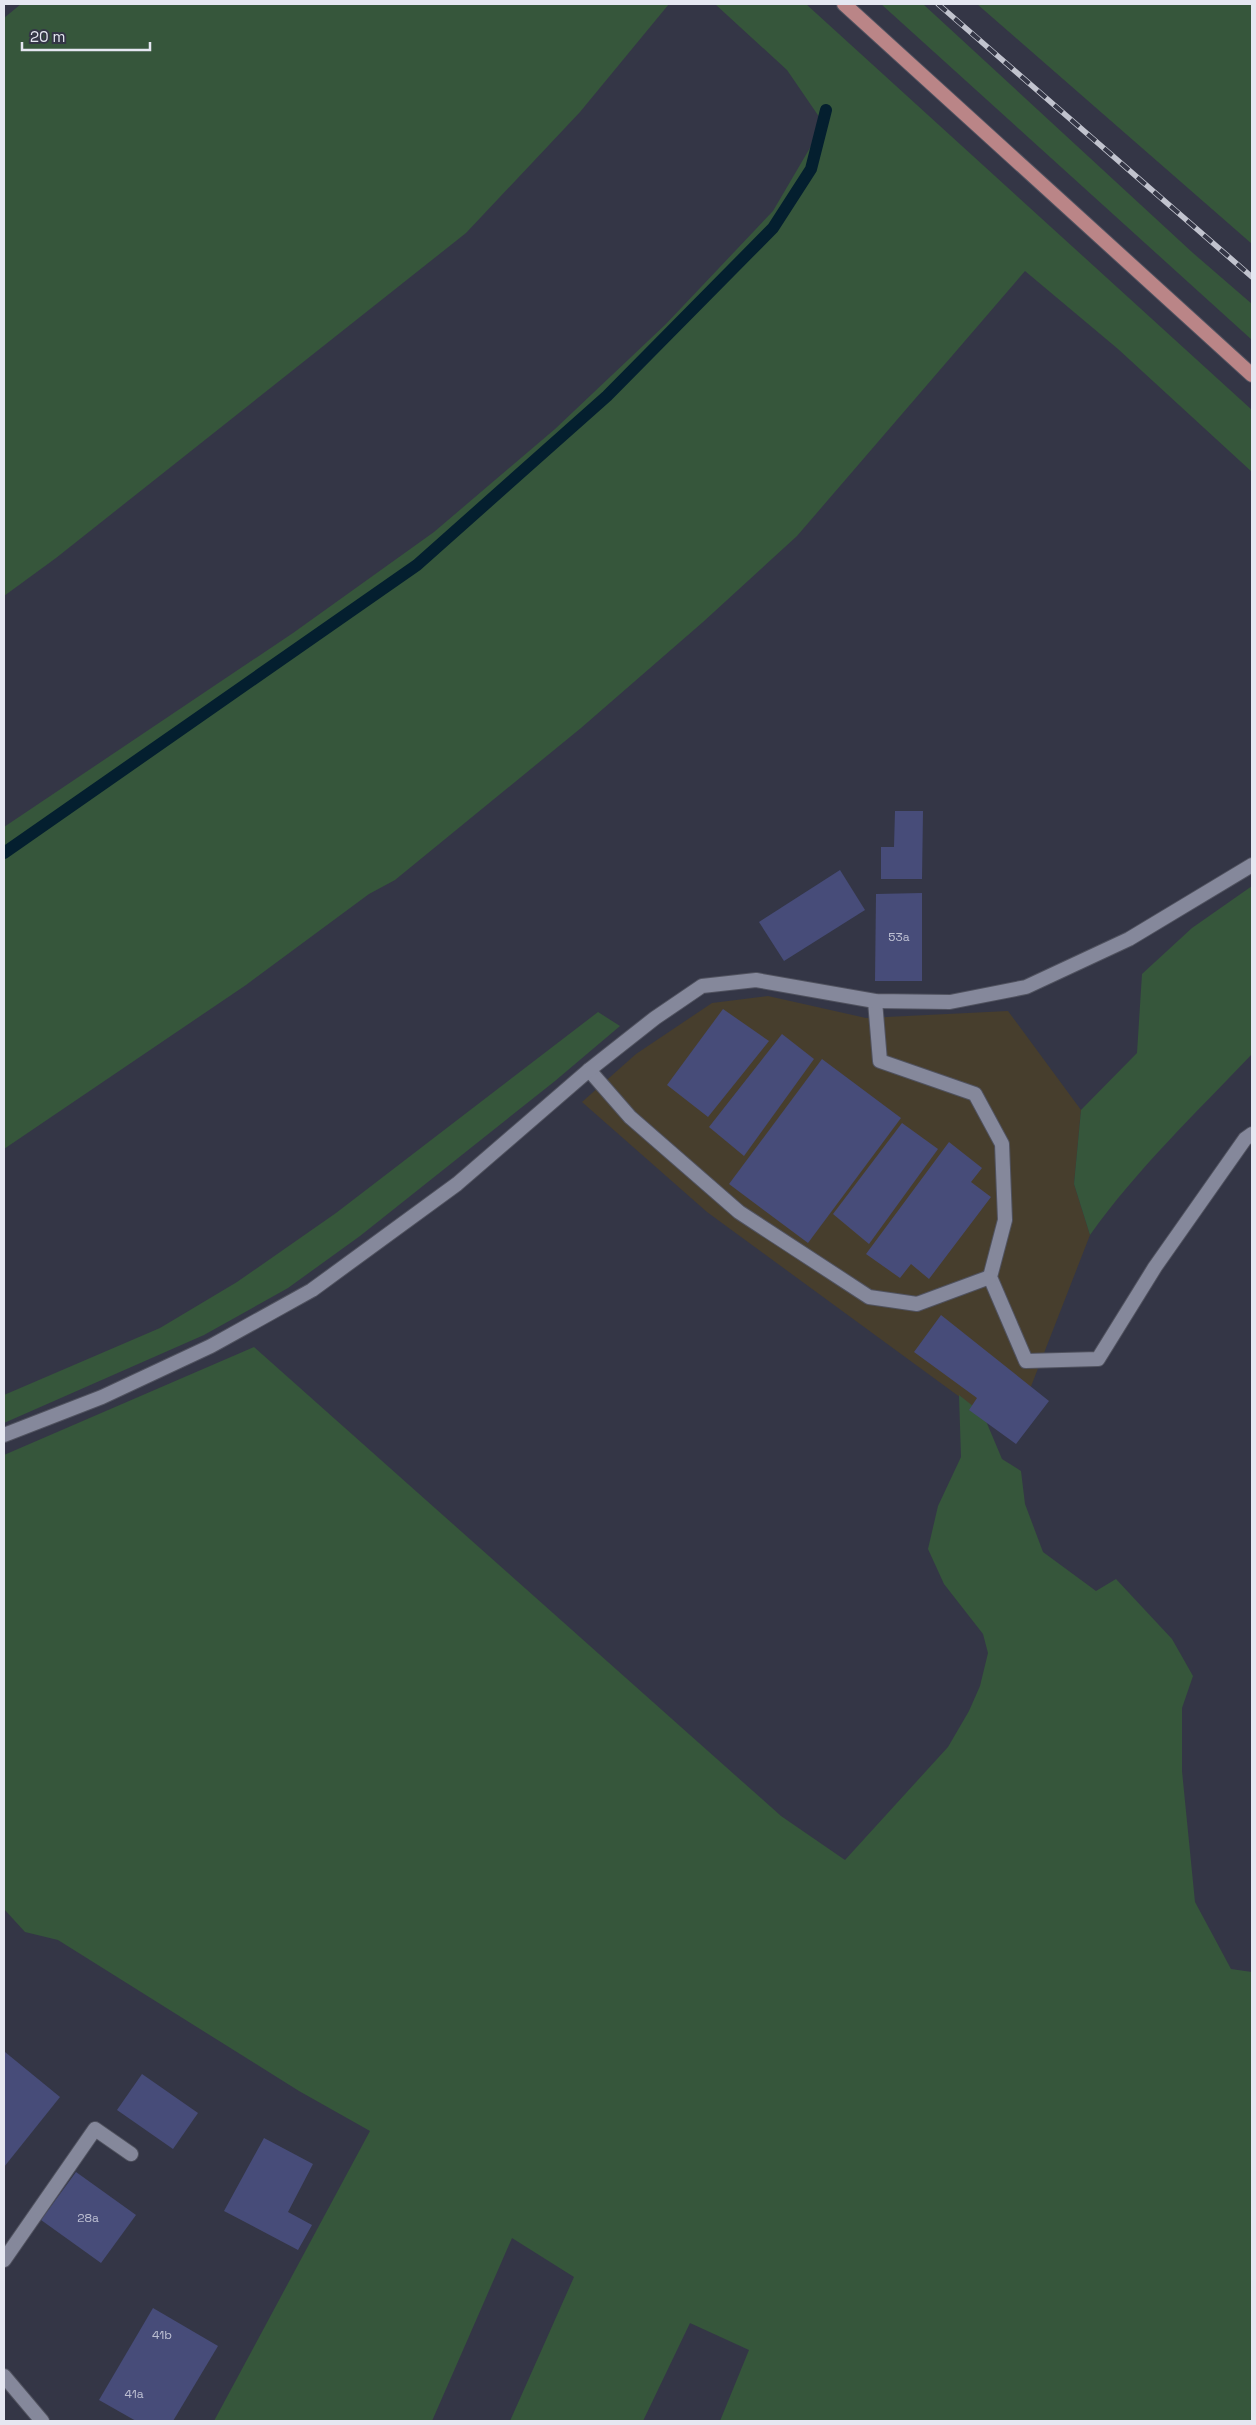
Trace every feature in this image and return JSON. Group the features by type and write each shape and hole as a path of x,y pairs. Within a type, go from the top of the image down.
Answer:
{"main road":[{"path":"844,4 1252,375"}],"street":[{"path":"4,1435 102,1398 211,1346 312,1290 456,1184 589,1070 655,1018 702,986 756,980 875,1001 950,1002 1026,987 1130,939 1252,865"},
{"path":"875,1001 880,1061 975,1094 1002,1144 1005,1220 990,1277 1026,1361 1098,1359 1155,1268 1245,1139 1252,1134"},
{"path":"589,1070 630,1117 739,1212 868,1297 917,1304 990,1277"},
{"path":"4,2260 95,2129 132,2154"},
{"path":"4,2376 42,2421"}],"shaded area":[{"path":"768,996 866,1018 1008,1011 1081,1110 1074,1184 1090,1235 1023,1407 983,1414 707,1212 582,1102 636,1054 712,1003"}],"green space":[{"path":"21,4 669,4 580,112 466,233 56,558 4,596 4,18"},
{"path":"715,4 806,4 1252,410 1252,472 1118,349 1025,271 797,536 703,622 581,728 395,880 369,894 246,985 4,1149 4,827 293,633 434,532 555,429 666,324 773,211 824,124 787,70"},
{"path":"881,4 923,4 1193,253 1252,304 1252,340"},
{"path":"977,4 1252,4 1252,244 1228,223"},
{"path":"1252,886 1252,1054 1147,1164 1090,1235 1074,1184 1081,1110 1137,1053 1142,974 1192,928"},
{"path":"598,1012 620,1026 555,1081 360,1236 288,1288 204,1335 4,1423 4,1395 160,1328 237,1282 336,1213"},
{"path":"254,1347 781,1816 845,1860 948,1747 969,1711 980,1686 988,1653 983,1634 944,1584 928,1549 938,1506 961,1457 959,1395 983,1414 1002,1459 1021,1471 1025,1504 1043,1552 1096,1591 1116,1579 1172,1639 1193,1676 1182,1708 1182,1771 1195,1902 1231,1969 1252,1972 1252,2421 720,2421 749,2350 690,2323 643,2421 510,2421 574,2277 512,2238 432,2421 214,2421 370,2131 299,2091 58,1940 25,1932 4,1909 4,1455"}],"building":[{"path":"895,811 923,811 922,879 881,879 881,847 894,847"},
{"path":"840,870 865,910 784,961 759,922"},
{"path":"922,893 922,981 875,981 876,894"},
{"path":"723,1009 769,1041 708,1117 667,1085"},
{"path":"782,1034 814,1059 744,1156 709,1127"},
{"path":"822,1059 901,1118 808,1243 729,1184"},
{"path":"902,1123 938,1149 869,1244 833,1214"},
{"path":"949,1142 982,1168 971,1182 991,1197 929,1279 911,1264 900,1278 866,1254"},
{"path":"941,1315 1049,1401 1016,1444 969,1410 977,1398 914,1352"},
{"path":"5,2052 60,2097 4,2167 4,2054"},
{"path":"142,2074 198,2113 173,2149 117,2110"},
{"path":"264,2138 313,2164 288,2212 312,2225 298,2250 224,2211"},
{"path":"76,2172 136,2215 101,2263 41,2220"},
{"path":"153,2308 218,2346 173,2421 136,2421 99,2400"}],"waterway":[{"path":"4,853 417,565 607,396 773,228 811,169 826,110"}],"railway":[{"path":"938,4 1252,277"}]}
